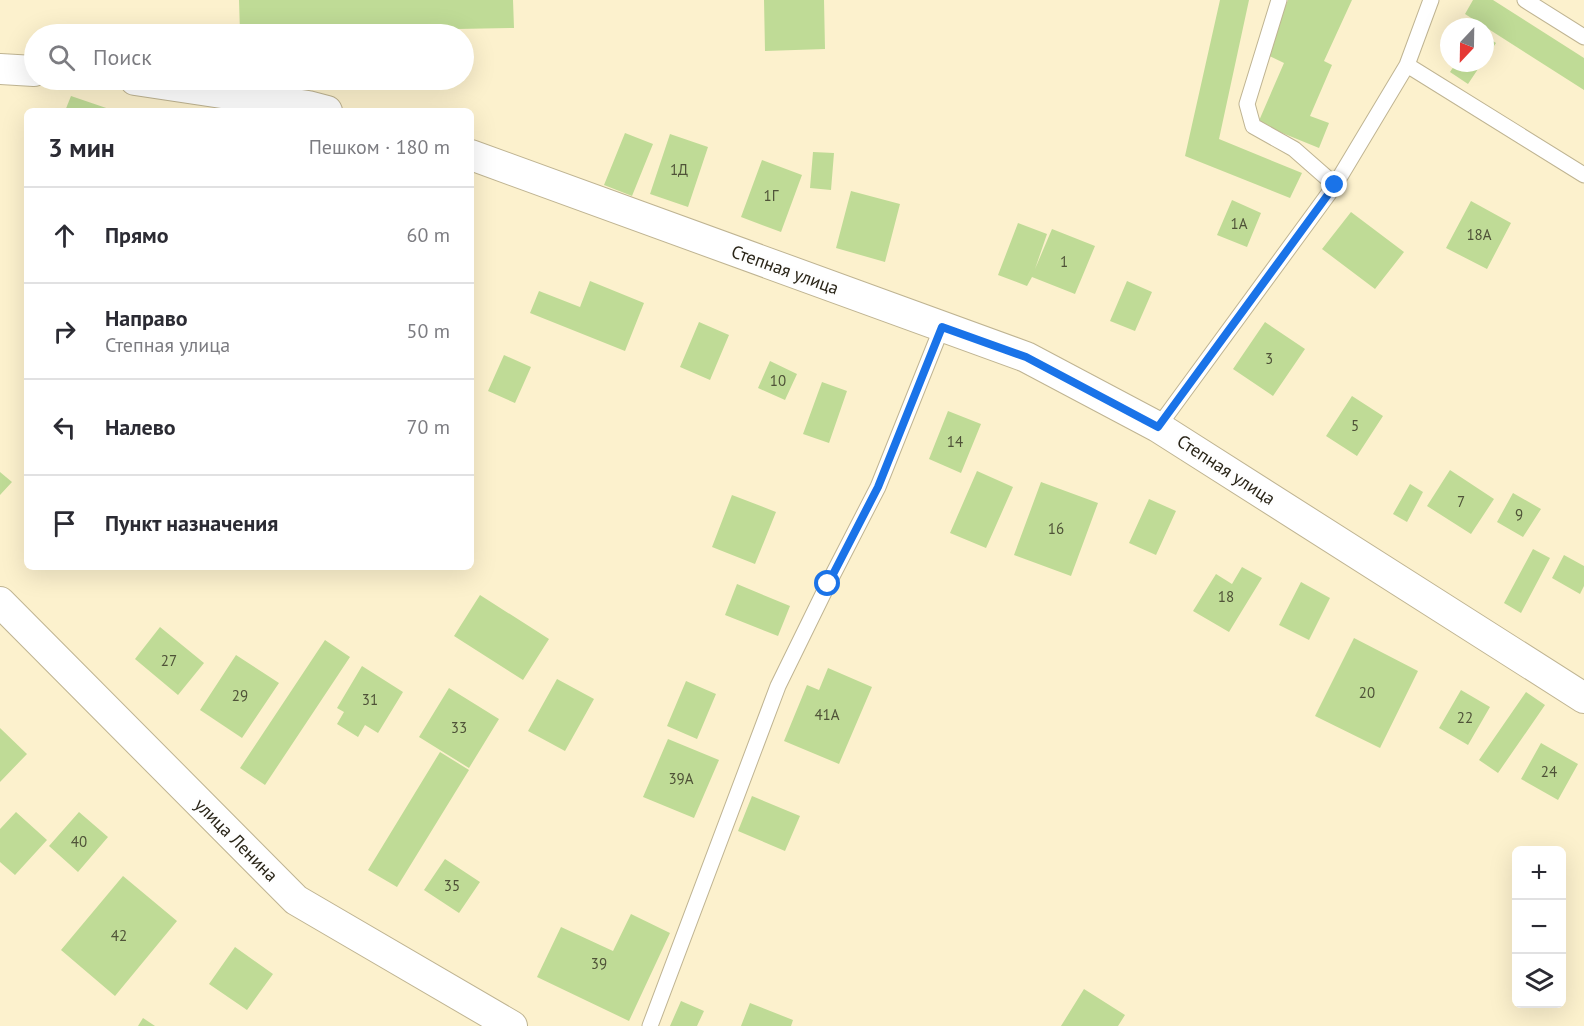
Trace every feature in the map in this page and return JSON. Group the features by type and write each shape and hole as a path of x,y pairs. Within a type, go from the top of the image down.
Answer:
{"street":[{"path":"0,69 24,70"},
{"path":"202,90 316,108"},
{"name":"Степная улица","path":"474,156 1026,357 1158,427 1584,698"},
{"name":"улица Ленина","path":"0,602 296,900 512,1026"}],"lane":[{"path":"1279,0 1247,104 1253,126 1294,149 1335,185"},
{"path":"1158,427 1335,185 1407,65 1431,0"},
{"path":"1525,0 1584,37"},
{"path":"1407,65 1584,175"},
{"path":"650,1026 778,686 878,487 942,327"}],"building":[{"path":"239,0 513,0 514,28 474,29 474,24 240,24"},
{"path":"764,0 824,0 825,49 765,51"},
{"path":"1220,0 1249,0 1219,139 1302,173 1290,198 1185,156"},
{"path":"1288,0 1352,0 1324,61 1332,65 1310,116 1329,123 1319,148 1258,123 1284,63 1265,54"},
{"path":"1473,0 1493,0 1584,58 1584,90 1494,33 1494,18 1471,18 1465,14"},
{"path":"1450,72 1476,72 1468,84"},
{"path":"71,96 106,108 66,108"},
{"path":"625,133 653,144 632,196 604,185"},
{"path":"670,134 708,147 688,207 650,194"},
{"path":"813,152 834,153 831,190 810,188"},
{"path":"762,160 802,175 781,232 741,217"},
{"path":"851,191 900,204 885,262 836,248"},
{"path":"1232,200 1261,213 1247,247 1217,235"},
{"path":"1471,201 1511,223 1487,269 1446,248"},
{"path":"1351,212 1404,252 1375,289 1322,249"},
{"path":"1018,223 1047,234 1035,269 1052,229 1095,246 1075,294 1032,277 1027,286 998,275"},
{"path":"590,281 644,303 625,351 530,313 539,291 580,307"},
{"path":"1127,281 1152,292 1135,331 1110,321"},
{"path":"699,322 729,335 710,380 680,367"},
{"path":"1265,322 1305,349 1273,396 1233,369"},
{"path":"504,355 531,367 515,403 488,391"},
{"path":"770,361 797,374 785,400 758,388"},
{"path":"822,382 847,391 829,443 803,434"},
{"path":"1352,396 1383,416 1357,456 1326,436"},
{"path":"948,411 981,424 961,473 929,459"},
{"path":"1450,470 1494,499 1471,534 1427,506"},
{"path":"977,471 1013,487 986,548 950,533"},
{"path":"0,472 12,482 0,495"},
{"path":"1041,482 1098,503 1071,576 1014,555"},
{"path":"1410,484 1423,492 1407,522 1393,514"},
{"path":"1513,493 1541,509 1523,537 1497,522"},
{"path":"732,495 776,512 755,564 712,547"},
{"path":"1149,499 1176,511 1156,555 1129,543"},
{"path":"1533,549 1550,558 1521,613 1504,603"},
{"path":"1564,555 1584,566 1584,586 1580,594 1552,578"},
{"path":"1242,567 1262,578 1229,632 1193,611 1216,574 1232,584"},
{"path":"1301,582 1330,598 1309,640 1279,625"},
{"path":"737,584 790,606 778,636 725,615"},
{"path":"480,595 549,639 523,680 454,636"},
{"path":"160,627 204,663 178,695 135,659"},
{"path":"1354,638 1418,671 1380,748 1315,716"},
{"path":"325,640 350,657 265,785 240,768"},
{"path":"236,655 279,683 242,738 200,710"},
{"path":"362,666 403,692 378,733 365,725 358,737 337,724 344,712 337,708"},
{"path":"828,668 872,687 839,764 784,741 807,685 819,690"},
{"path":"557,679 594,699 565,751 528,731"},
{"path":"686,681 716,694 697,739 667,726"},
{"path":"449,688 499,719 469,768 419,737"},
{"path":"1461,690 1490,707 1468,745 1439,728"},
{"path":"1526,692 1545,705 1498,773 1479,760"},
{"path":"0,728 27,754 0,782"},
{"path":"668,739 719,760 694,818 643,797"},
{"path":"1541,743 1578,764 1558,800 1521,779"},
{"path":"440,752 469,770 397,887 368,870"},
{"path":"752,796 800,816 785,851 738,831"},
{"path":"16,812 47,840 15,875 0,862 0,829"},
{"path":"79,812 108,837 78,872 49,846"},
{"path":"445,859 480,882 459,913 424,890"},
{"path":"123,876 177,921 115,996 61,950"},
{"path":"631,914 670,933 629,1021 537,977 561,927 613,951"},
{"path":"235,947 273,974 247,1010 209,984"},
{"path":"1084,989 1125,1015 1118,1026 1061,1026"},
{"path":"681,1001 704,1011 697,1026 670,1026"},
{"path":"750,1003 793,1020 791,1026 741,1026"},
{"path":"143,1018 155,1026 138,1026"}],"route":[{"path":"828,584 878,487 942,327 1026,357 1158,427 1335,185"}]}
